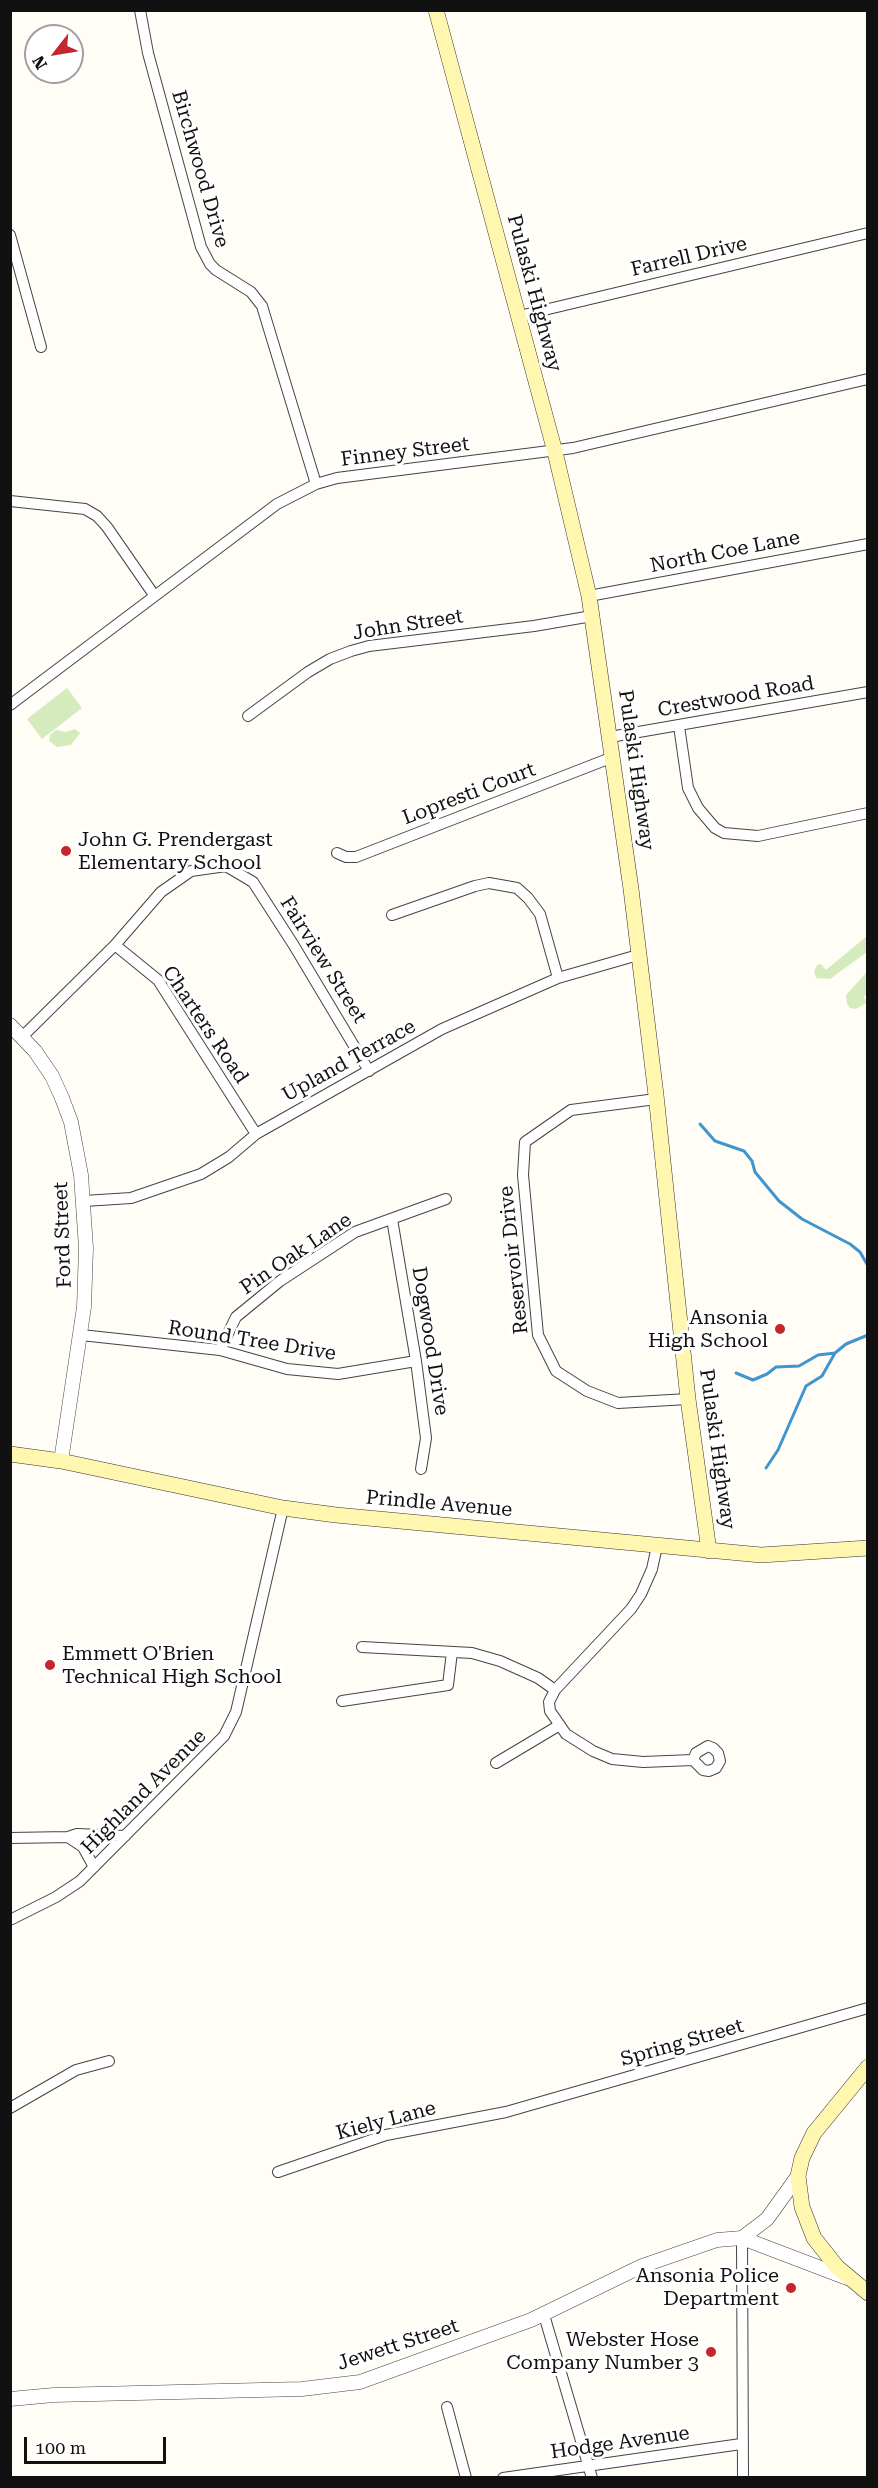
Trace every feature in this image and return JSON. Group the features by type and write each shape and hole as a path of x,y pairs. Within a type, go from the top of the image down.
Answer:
{"main road":[{"name":"Pulaski Highway","path":"436,10 555,452 589,596 613,757 638,955 688,1399 709,1551"},
{"name":"Prindle Avenue","path":"10,1454 61,1461 283,1508 336,1515 761,1555 867,1548"},
{"path":"867,2067 814,2133 802,2158 798,2176 802,2207 814,2238 849,2278 867,2293"}],"street":[{"name":"Birchwood Drive","path":"140,10 148,53 201,247 216,270 250,292 262,306 316,484"},
{"name":"Farrell Drive","path":"519,316 867,233"},
{"path":"10,235 41,347"},
{"name":"Finney Street","path":"10,705 154,594 277,504 316,484 337,478 555,452 867,379"},
{"path":"10,501 85,509 97,516 154,594"},
{"name":"North Coe Lane","path":"589,596 867,544"},
{"name":"John Street","path":"248,716 308,672 330,659 351,651 369,646 534,626 592,616"},
{"name":"Crestwood Road","path":"610,737 867,692"},
{"path":"679,726 688,788 698,808 715,828 724,833 758,836 867,813"},
{"name":"Lopresti Court","path":"337,853 346,857 356,857 613,757"},
{"name":"Fairview Street","path":"23,1036 115,945 161,892 191,871 226,866 253,882 369,1071"},
{"path":"392,915 475,886 489,883 517,888 540,914 558,978"},
{"name":"Charters Road","path":"115,945 158,980 256,1134"},
{"name":"Upland Terrace","path":"84,1201 131,1198 201,1173 229,1157 256,1134 442,1029 558,978 638,955"},
{"name":"Ford Street","path":"10,1025 23,1036 52,1076 68,1114 76,1142 84,1201 86,1272 81,1335 61,1461"},
{"name":"Reservoir Drive","path":"656,1099 571,1110 525,1142 523,1175 537,1335 556,1371 587,1390 618,1403 688,1399"},
{"name":"Pin Oak Lane","path":"220,1350 236,1317 280,1281 356,1232 446,1199"},
{"name":"Dogwood Drive","path":"392,1219 416,1361 426,1438 421,1469"},
{"name":"Round Tree Drive","path":"81,1335 220,1350 287,1369 338,1374 416,1361"},
{"name":"Highland Avenue","path":"10,1920 68,1890 218,1744 231,1724 258,1621 283,1508"},
{"path":"657,1546 648,1581 631,1609 555,1690 549,1702 550,1712 558,1726 580,1743 612,1759 643,1762 693,1760"},
{"path":"362,1647 472,1653 500,1661 538,1678 555,1690"},
{"path":"342,1701 448,1684 452,1652"},
{"path":"496,1763 558,1726"},
{"path":"10,1838 68,1837 77,1834 125,1836"},
{"path":"68,1837 83,1847 94,1867"},
{"name":"Spring Street","path":"506,2112 867,2008"},
{"path":"10,2108 76,2070 109,2061"},
{"name":"Kiely Lane","path":"278,2172 386,2135 506,2112"},
{"path":"742,2238 767,2219 798,2176"},
{"path":"742,2238 849,2278"},
{"path":"742,2238 741,2444 743,2478"},
{"name":"Jewett Street","path":"10,2398 331,2387 389,2373 544,2315 642,2266 717,2240 742,2238"},
{"path":"544,2315 592,2478"},
{"path":"447,2407 466,2478"},
{"name":"Hodge Avenue","path":"503,2478 741,2444"}],"green space":[{"path":"67,688 82,708 42,739 27,719"},
{"path":"75,729 80,733 71,745 57,747 49,741 50,735 56,730 66,732"},
{"path":"867,936 867,952 830,979 816,978 814,972 817,965 821,964 826,970"},
{"path":"867,972 867,994 864,996 866,1003 856,1009 850,1008 846,995"}],"waterway":[{"path":"700,1124 715,1141 744,1151 752,1161 755,1172 779,1201 802,1219 850,1244 860,1252 868,1266"},
{"path":"736,1373 753,1380 776,1367 799,1366 818,1355 835,1353 846,1344 868,1335"},
{"path":"766,1468 778,1450 806,1386 822,1376 835,1353"}],"place":[{"name":"John G. Prendergast Elementary School","path":"66,851"},
{"name":"Ansonia High School","path":"780,1329"},
{"name":"Emmett O'Brien Technical High School","path":"50,1665"},
{"name":"Ansonia Police Department","path":"791,2288"},
{"name":"Webster Hose Company Number 3","path":"711,2352"}]}
